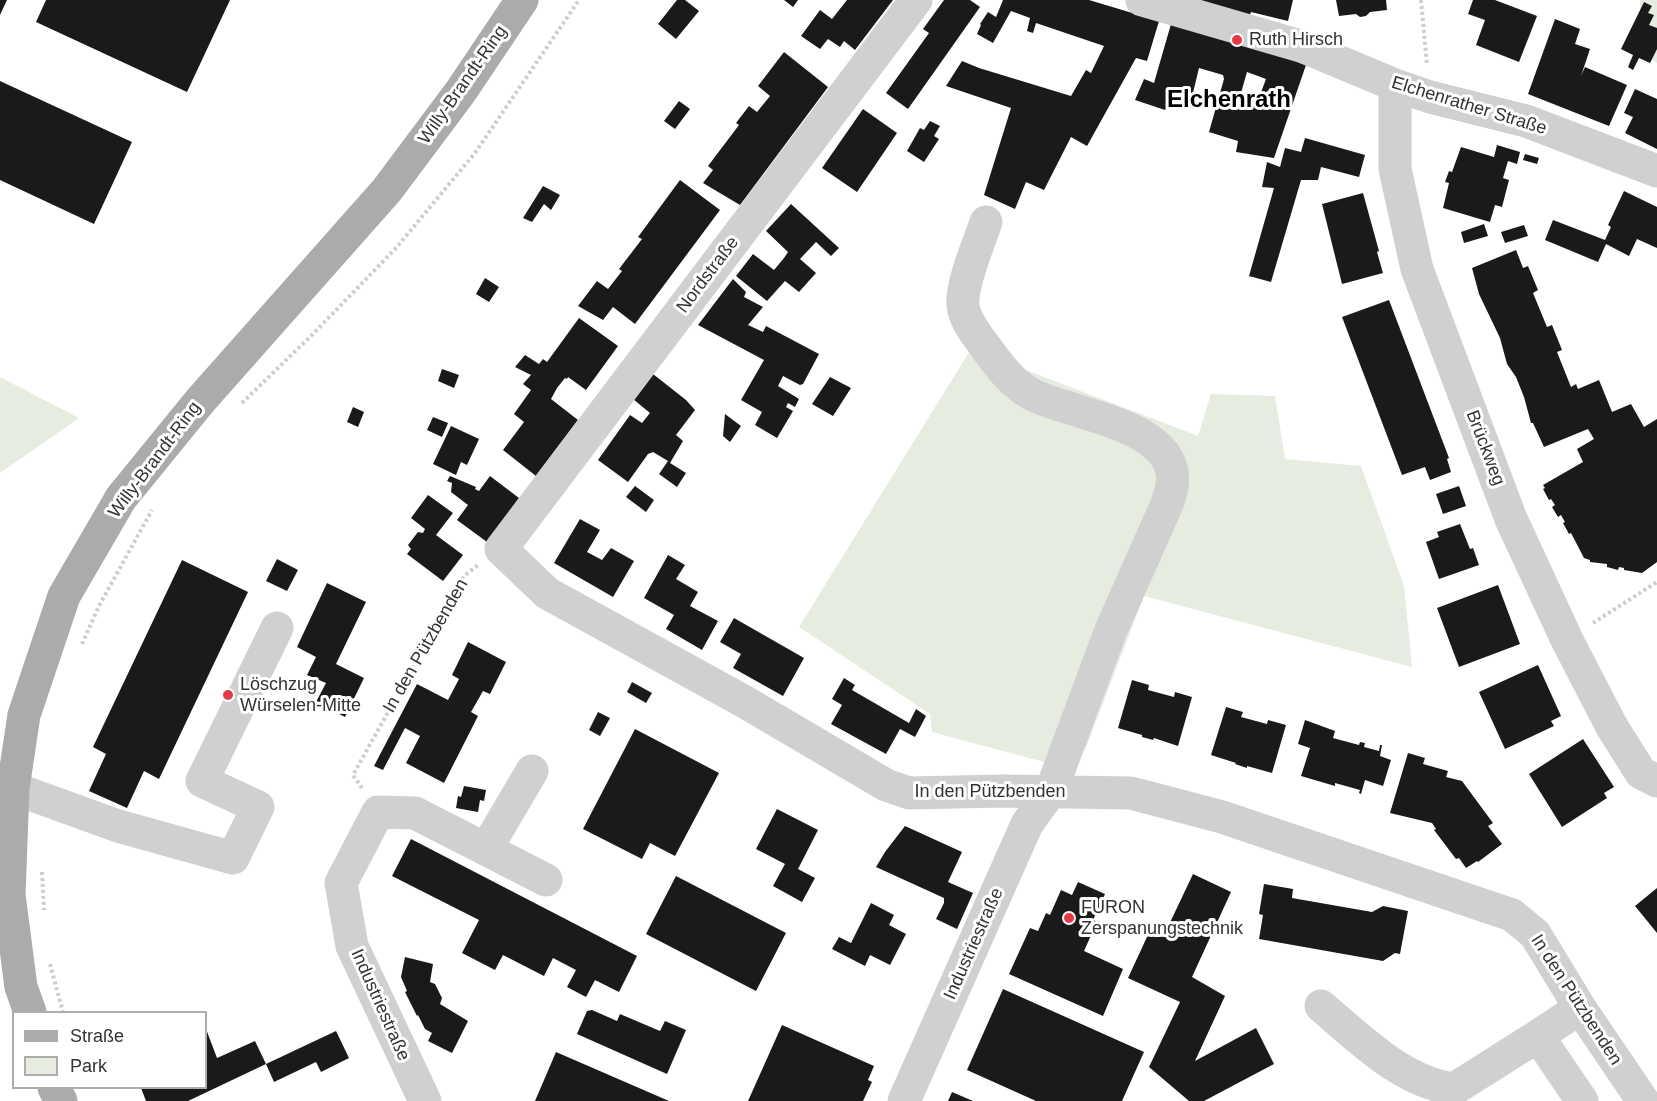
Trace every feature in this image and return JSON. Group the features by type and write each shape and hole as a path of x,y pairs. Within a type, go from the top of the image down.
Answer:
{"main road":[{"name":"Willy-Brandt-Ring","path":"30,1011 21,987 9,896 13,788 24,715 64,596 122,498 200,401 387,190 461,91 522,0"}],"street":[{"name":"Nordstraße","path":"501,549 916,0"},
{"name":"Elchenrather Straße","path":"1142,0 1304,46 1395,85 1430,97 1526,121 1657,171"},
{"name":"Brückweg","path":"1395,85 1395,170 1417,268 1511,519 1567,640 1612,728 1641,773 1657,781"},
{"name":"Industriestraße","path":"904,1101 1027,824 1051,791 1111,630 1173,486 1171,468 1162,450 1148,438 1132,430 1034,396 1011,379 981,341 968,321 963,307 963,292 986,222"},
{"name":"In den Pützbenden","path":"501,549 547,593 746,702 886,785 909,793 1051,791 1131,793 1222,817 1512,915 1535,934 1580,1008 1643,1101"},
{"path":"13,788 118,826 233,858 258,807 202,781 277,628"},
{"path":"486,849 532,771"},
{"path":"378,812 415,813 546,880"},
{"name":"Industriestraße","path":"378,812 341,883 352,946 425,1101"},
{"path":"1321,1006 1385,1060 1436,1087 1454,1089 1580,1008"},
{"path":"1538,1036 1582,1101"}],"path":[{"path":"236,408 313,334 410,231 475,153 579,0"},
{"path":"1421,0 1430,97"},
{"path":"80,648 99,606 155,505"},
{"name":"In den Pützbenden","path":"378,812 353,775 464,576 501,549"},
{"path":"1567,640 1657,582"},
{"path":"42,864 44,921"},
{"path":"48,955 63,1011"}],"green space":[{"path":"1640,0 1657,0 1657,63 1641,53"},
{"path":"971,349 1198,436 1211,394 1275,396 1285,459 1361,466 1404,586 1412,667 1144,596 1085,750 1048,763 932,732 930,714 799,627"},
{"path":"0,377 79,418 0,473"}],"building":[{"path":"0,0 7,0 0,15"},
{"path":"46,0 230,0 187,92 36,22"},
{"path":"677,0 685,0 699,11 676,39 658,24"},
{"path":"784,0 798,0 793,7"},
{"path":"847,0 893,0 855,50 844,41 840,47 828,39 820,49 801,36 820,10 832,19"},
{"path":"944,0 970,0 980,7 908,109 886,93 929,33 923,29"},
{"path":"1003,0 1089,0 1159,21 1147,61 1136,58 1087,146 1071,137 1044,190 1026,182 1015,209 984,195 1011,108 946,86 962,61 1071,96 1086,70 1091,73 1104,46 1036,23 1033,33 1027,31 1030,18 1011,11 993,43 977,34 988,12 996,17"},
{"path":"1183,0 1293,0 1288,21 1251,12 1249,17"},
{"path":"1336,0 1386,0 1387,10 1370,12 1360,17 1356,14 1339,16"},
{"path":"1473,0 1495,0 1537,16 1519,62 1476,45 1485,20 1468,14"},
{"path":"1644,2 1652,6 1648,13 1654,15 1649,25 1657,28 1657,49 1650,63 1639,58 1633,70 1628,67 1633,55 1621,49"},
{"path":"1555,19 1580,29 1575,44 1590,49 1581,76 1585,67 1627,85 1609,126 1528,94"},
{"path":"1171,24 1253,46 1306,65 1274,158 1236,152 1238,141 1209,132 1224,79 1223,75 1199,68 1191,101 1172,94 1165,110 1135,100 1144,79 1154,83","holes":["1247,72 1266,79 1256,106 1239,100"]},
{"path":"784,52 828,87 740,205 703,183 713,170 708,166 739,125 736,123 749,106 757,112 770,96 758,86"},
{"path":"0,81 132,142 94,224 0,180"},
{"path":"1635,89 1657,99 1657,149 1625,133 1633,117 1624,113"},
{"path":"679,101 690,109 675,129 664,121"},
{"path":"863,109 897,133 857,192 822,168"},
{"path":"930,121 940,126 934,136 939,139 924,162 907,151 920,128 924,130"},
{"path":"1305,138 1365,155 1359,177 1321,167 1318,180 1301,180 1271,282 1249,276 1274,188 1262,187 1267,162 1280,167 1285,148 1301,152"},
{"path":"1497,145 1520,152 1517,164 1508,161 1503,178 1509,180 1502,207 1495,205 1490,222 1443,208 1449,183 1445,182 1449,171 1452,172 1461,147 1494,157"},
{"path":"1525,154 1539,158 1537,164 1523,160"},
{"path":"680,180 720,210 635,324 613,307 603,320 578,306 597,281 608,289 622,271 619,269 642,239 638,237"},
{"path":"543,186 560,195 551,210 544,204 532,222 523,218"},
{"path":"1624,191 1657,207 1657,248 1637,239 1629,256 1606,244 1598,262 1545,240 1553,220 1605,240 1611,227 1608,225"},
{"path":"1363,193 1383,273 1342,284 1322,204"},
{"path":"791,204 839,248 831,256 816,242 800,259 816,273 799,292 785,281 767,301 736,276 753,254 774,270 784,258 788,252 766,231"},
{"path":"1484,224 1488,236 1464,243 1461,232"},
{"path":"1524,225 1528,236 1505,243 1501,232"},
{"path":"1516,250 1523,268 1528,266 1538,290 1533,293 1547,327 1552,325 1562,350 1557,352 1571,387 1576,384 1578,389 1599,380 1612,412 1631,404 1644,427 1657,419 1657,562 1642,573 1619,567 1618,570 1607,567 1607,564 1590,562 1584,558 1563,523 1565,522 1561,515 1558,517 1552,507 1555,505 1543,489 1545,488 1543,485 1583,462 1577,449 1594,439 1588,429 1544,447 1531,423 1516,377 1507,364 1500,338 1479,294 1472,268"},
{"path":"485,278 499,287 489,302 476,294"},
{"path":"733,279 746,292 744,297 763,307 748,325 763,332 766,326 819,354 803,384 800,385 783,376 778,386 799,399 795,407 788,403 786,407 793,411 777,438 755,425 762,412 741,400 764,360 698,325"},
{"path":"1389,300 1449,458 1447,459 1451,472 1430,480 1425,467 1402,475 1342,317"},
{"path":"579,318 618,346 586,390 568,377 557,388 551,399 578,420 536,476 503,450 524,422 514,414 531,390 523,384 531,375 515,367 525,355 539,364 543,359 547,362"},
{"path":"442,369 459,375 454,388 438,381"},
{"path":"653,374 695,410 676,435 683,441 670,463 686,473 677,487 659,474 668,461 653,452 648,454 628,482 598,460 630,415 642,423 650,413 633,399"},
{"path":"830,377 851,388 833,416 812,404"},
{"path":"353,407 364,412 358,427 347,422"},
{"path":"725,414 741,426 730,442 723,436"},
{"path":"433,417 448,423 442,437 427,430"},
{"path":"451,426 479,439 467,465 461,462 456,475 433,464"},
{"path":"450,476 476,487 475,489 479,491 490,476 519,498 487,542 457,520 468,505 451,492 452,483 447,481"},
{"path":"635,486 654,500 646,512 626,497"},
{"path":"1459,486 1466,506 1443,514 1436,494"},
{"path":"428,495 453,513 436,535 463,555 443,581 407,554 411,549 408,545 418,532 423,533 425,529 411,518"},
{"path":"580,519 600,530 587,552 602,560 611,548 634,561 613,597 554,563"},
{"path":"1460,524 1479,565 1439,579 1426,542 1439,537 1437,532"},
{"path":"668,555 685,565 676,579 698,592 690,606 718,621 702,650 666,629 674,615 644,598"},
{"path":"277,559 298,570 287,591 266,581"},
{"path":"182,560 248,592 159,779 144,771 127,808 89,791 106,754 93,747"},
{"path":"327,583 366,602 336,664 364,678 345,717 316,702 326,683 307,675 316,657 297,647"},
{"path":"1498,585 1520,644 1459,667 1437,608"},
{"path":"734,618 804,658 783,696 733,668 741,654 720,642"},
{"path":"468,642 506,662 490,694 483,691 471,712 478,716 444,783 406,763 420,736 405,728 383,770 374,766 417,684 448,700 459,679 452,675"},
{"path":"1538,665 1561,716 1551,721 1554,726 1505,749 1479,692"},
{"path":"844,678 855,685 852,690 909,723 916,709 926,716 915,737 900,729 886,754 831,724 842,705 832,699"},
{"path":"1132,680 1149,685 1148,690 1174,697 1175,692 1192,697 1178,746 1118,728"},
{"path":"632,682 652,693 646,703 627,692"},
{"path":"1226,707 1243,712 1241,717 1267,724 1268,720 1286,725 1272,773 1247,766 1247,768 1211,755"},
{"path":"598,712 610,718 600,736 589,730"},
{"path":"1305,720 1335,731 1333,738 1359,745 1360,742 1365,743 1364,747 1379,751 1382,745 1380,756 1391,760 1383,786 1365,780 1361,794 1360,790 1335,783 1335,786 1301,776 1310,748 1298,744"},
{"path":"635,729 719,773 675,856 650,843 642,859 583,829"},
{"path":"1583,739 1614,787 1604,793 1607,798 1562,827 1529,774"},
{"path":"1408,753 1425,758 1423,764 1448,771 1446,777 1462,781 1493,823 1488,826 1502,844 1466,868 1459,858 1456,859 1434,830 1436,829 1432,823 1390,813"},
{"path":"464,786 486,790 484,801 480,800 478,812 456,808 458,796 461,797"},
{"path":"777,809 818,830 798,869 815,878 802,902 773,886 785,864 756,849"},
{"path":"905,826 962,852 948,882 973,893 957,929 936,919 944,898 876,867"},
{"path":"411,839 637,956 619,992 595,980 586,997 567,987 576,970 553,958 544,976 503,955 495,970 462,953 479,920 392,876"},
{"path":"1193,874 1231,892 1192,977 1225,996 1195,1061 1256,1028 1274,1064 1204,1101 1189,1101 1149,1067 1180,1002 1128,978 1153,924 1166,931"},
{"path":"676,876 786,933 756,991 646,934"},
{"path":"1078,882 1105,894 1093,920 1097,922 1084,951 1123,969 1103,1016 1009,974 1030,928 1038,931 1046,913 1050,915 1061,890 1072,895"},
{"path":"1264,884 1293,889 1292,898 1372,912 1383,906 1408,911 1400,954 1395,953 1383,961 1259,939 1263,915 1259,914"},
{"path":"1657,888 1657,933 1635,906"},
{"path":"871,903 894,915 889,925 906,934 890,965 870,955 865,966 832,949 839,937 851,943"},
{"path":"405,957 433,964 430,982 435,984 442,998 440,1004 468,1021 452,1053 428,1041 432,1033 425,1029 405,992 407,991 401,977"},
{"path":"1003,989 1144,1052 1122,1101 1036,1101 967,1070"},
{"path":"592,1010 617,1021 620,1014 660,1031 665,1021 686,1030 667,1074 577,1034 587,1011"},
{"path":"782,1025 874,1066 868,1080 872,1082 863,1101 748,1101"},
{"path":"336,1031 349,1058 321,1072 316,1062 274,1082 266,1064"},
{"path":"207,1032 217,1058 255,1041 266,1064 188,1101 146,1101 141,1089 207,1089"},
{"path":"556,1052 669,1101 535,1101"},
{"path":"952,1092 973,1101 948,1101"}],"place":[{"name":"Ruth Hirsch","path":"1237,40"},
{"name":"Löschzug Würselen-Mitte","path":"228,695"},
{"name":"FURON Zerspanungstechnik","path":"1069,918"}],"district":[{"name":"Elchenrath","path":"1229,100"}]}
